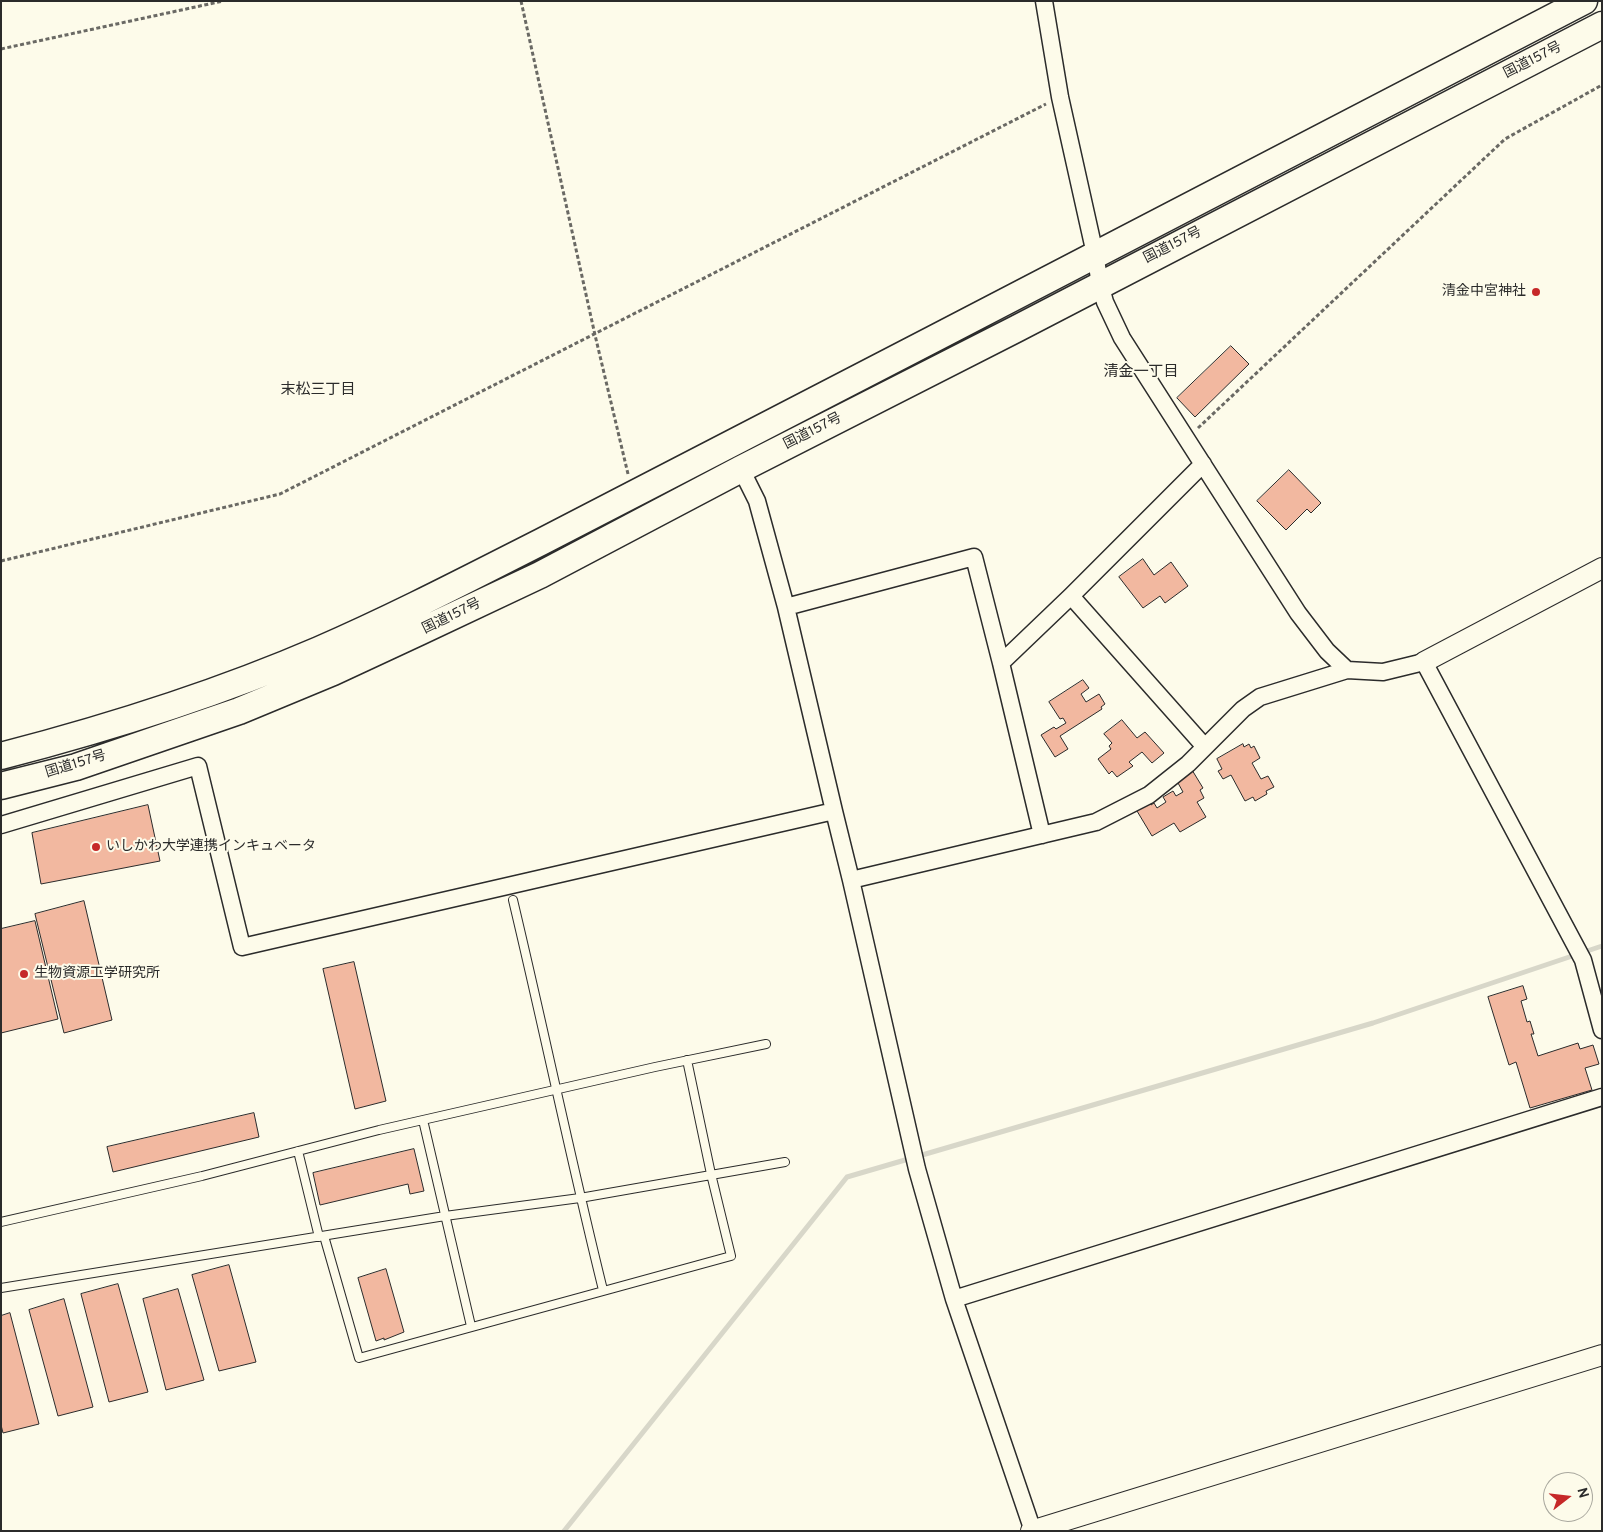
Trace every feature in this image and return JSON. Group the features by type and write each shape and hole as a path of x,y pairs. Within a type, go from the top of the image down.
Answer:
{"highway":[{"name":"国道157号","path":"1,756 143,715 258,675 320,650 466,581 1584,1"},
{"name":"国道157号","path":"1,786 76,767 240,711 333,672 540,575 741,469 1016,329 1602,25"}],"street":[{"path":"1044,1 1060,97 1105,302 1122,338 1298,612 1327,651 1347,670"},
{"path":"1001,663 1203,464"},
{"path":"741,469 757,501 786,607 852,880 918,1169 954,1299 1032,1531 1602,1355"},
{"path":"786,607 974,557 1042,835"},
{"path":"852,880 1096,822 1149,795 1188,764 1243,709 1260,697 1347,670 1383,672 1424,662 1602,568"},
{"path":"1071,596 1205,747"},
{"path":"1424,662 1583,960 1602,1030"},
{"path":"1,824 198,766 242,947 834,811"},
{"path":"954,1299 1602,1097"}],"lane":[{"path":"513,900 580,1198 603,1290"},
{"path":"1,1222 202,1176 379,1130 687,1060 766,1044"},
{"path":"298,1151 359,1358 731,1256 711,1174 687,1060"},
{"path":"423,1120 471,1326"},
{"path":"1,1288 445,1216 580,1198 785,1162"}],"path":[{"path":"1,48 223,1"},
{"path":"521,1 595,335 633,494"},
{"path":"1187,438 1505,139 1602,85"},
{"path":"1,561 280,494 1060,97"}],"building":[{"path":"1231,346 1249,364 1195,417 1177,398"},
{"path":"1289,470 1321,503 1311,513 1307,509 1286,530 1257,501"},
{"path":"1143,559 1154,575 1171,562 1188,586 1165,603 1160,596 1143,608 1119,577"},
{"path":"1083,680 1089,688 1081,694 1086,702 1099,694 1105,704 1101,707 1102,709 1060,736 1068,749 1055,757 1041,735 1054,727 1056,729 1066,723 1063,718 1060,719 1049,702"},
{"path":"1122,720 1137,738 1145,732 1164,753 1152,763 1142,752 1129,762 1133,766 1117,777 1112,771 1109,774 1098,759 1111,749 1109,746 1112,743 1104,734"},
{"path":"1243,744 1244,747 1249,744 1251,748 1254,746 1260,758 1252,763 1261,779 1268,776 1274,787 1266,791 1267,794 1255,801 1253,797 1245,801 1231,775 1223,779 1218,771 1222,769 1217,759"},
{"path":"1189,765 1203,788 1200,790 1204,798 1197,802 1206,817 1180,832 1174,823 1152,836 1134,806 1147,798 1151,805 1154,803 1157,808 1166,802 1163,797 1173,791 1176,796 1183,792 1173,774"},
{"name":"いしかわ大学連携インキュベータ","path":"148,805 160,861 41,884 32,833"},
{"path":"84,901 112,1020 64,1033 35,914"},
{"name":"生物資源工学研究所","path":"35,921 58,1019 1,1033 1,929"},
{"path":"354,962 386,1101 355,1109 323,969"},
{"path":"1523,986 1527,999 1521,1001 1527,1022 1530,1021 1534,1034 1531,1034 1538,1056 1578,1043 1580,1049 1593,1045 1599,1064 1585,1068 1592,1090 1530,1108 1516,1062 1509,1065 1488,997"},
{"path":"254,1113 259,1137 113,1172 107,1147"},
{"path":"414,1149 424,1191 410,1194 408,1184 320,1205 313,1173"},
{"path":"229,1265 256,1362 219,1371 192,1275"},
{"path":"386,1269 404,1332 376,1341 358,1278"},
{"path":"118,1284 148,1392 109,1402 81,1294"},
{"path":"178,1289 204,1380 166,1390 143,1299"},
{"path":"64,1299 93,1407 58,1416 29,1310"},
{"path":"10,1313 39,1424 3,1433 1,1425 1,1316"}],"waterway":[{"path":"564,1531 847,1177 1373,1023 1602,946"}],"place":[{"name":"清金中宮神社","path":"1536,292"},
{"name":"いしかわ大学連携インキュベータ","path":"96,847"},
{"name":"生物資源工学研究所","path":"24,974"}],"district":[{"name":"清金一丁目","path":"1141,373"},
{"name":"末松三丁目","path":"318,391"}]}
